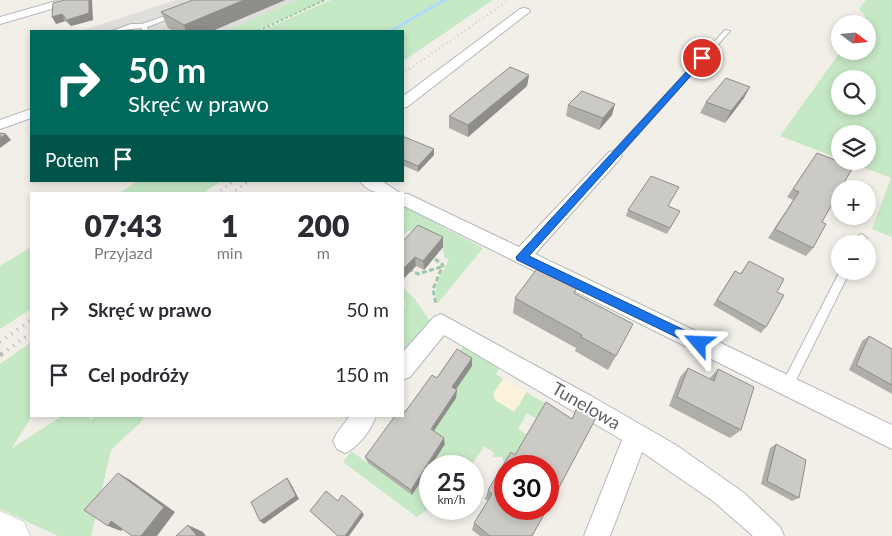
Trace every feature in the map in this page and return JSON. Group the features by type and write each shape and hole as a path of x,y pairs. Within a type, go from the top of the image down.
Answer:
{"street":[{"path":"0,21 72,0"},
{"path":"404,102 524,11"},
{"path":"0,125 30,113"},
{"path":"521,257 614,156"},
{"path":"370,182 389,192"},
{"path":"404,199 892,437"},
{"name":"Tunelowa","path":"404,368 441,323 636,435 719,488 743,508 771,536"},
{"path":"345,441 364,417"},
{"path":"597,536 636,435"},
{"path":"0,531 10,536"}],"lane":[{"path":"118,30 131,26 145,29 180,13"},
{"path":"614,156 727,30"},
{"path":"787,386 840,280"}],"path":[{"path":"260,30 325,0"},
{"path":"435,259 442,263 442,266"},
{"path":"404,266 418,274 442,266"},
{"path":"437,305 433,290 442,266"}],"shaded area":[{"path":"176,0 296,0 228,30 83,30"}],"green space":[{"path":"296,0 325,0 257,30 228,30"},
{"path":"331,0 493,0 404,60 404,30 263,30"},
{"path":"866,0 892,0 892,237 872,229 873,225 876,225 876,218 891,178 870,170 876,170 876,125 831,125 831,156 780,136 835,60 876,60 876,15 865,15 859,9"},
{"path":"136,182 220,182 205,192 121,192"},
{"path":"404,207 483,248 438,303 436,297 437,286 449,260 444,257 443,247 409,230 404,236"},
{"path":"30,248 30,310 0,329 0,266"},
{"path":"404,289 414,298 430,321 404,353 404,308 406,303 404,302"},
{"path":"30,343 31,417 11,449 60,417 89,417 90,420 94,417 142,417 143,420 111,450 91,536 58,536 0,509 0,364"},
{"path":"463,346 500,368 496,374 503,379 494,392 494,398 519,406 526,392 571,419 538,420 527,413 518,429 529,436 518,455 494,455 493,457 494,453 484,446 478,455 437,455 446,442 429,430 432,383 454,353 458,355"},
{"path":"351,451 412,495 419,484 419,516 417,517 343,462"}],"sand":[{"path":"503,379 526,392 514,412 494,398 494,393"}],"building":[{"path":"64,0 89,0 89,13 67,20 62,14 52,17 53,3"},
{"path":"193,0 244,0 184,25 161,12"},
{"path":"510,67 529,75 468,125 449,116"},
{"path":"726,78 750,87 731,111 706,102"},
{"path":"582,91 615,104 603,118 568,105"},
{"path":"404,137 434,149 418,166 404,160"},
{"path":"817,153 831,158 831,170 851,170 846,180 831,180 831,206 822,222 826,224 813,248 775,229 799,192 793,189"},
{"path":"651,176 679,187 668,206 680,211 670,228 628,210"},
{"path":"418,225 443,237 423,261 415,257 404,268 404,240"},
{"path":"749,261 784,279 777,292 784,295 766,327 717,300 735,271 741,274"},
{"path":"539,266 579,285 574,293 633,324 616,356 515,298"},
{"path":"869,336 892,349 892,385 856,365"},
{"path":"457,349 472,358 452,387 457,390 431,429 444,438 433,455 419,455 419,477 411,490 365,457 394,417 404,417 404,411 432,375 437,378"},
{"path":"688,368 714,381 718,369 754,387 741,430 677,397"},
{"path":"546,402 572,419 577,408 596,418 559,487 559,455 515,455"},
{"path":"776,444 806,460 799,498 767,481"},
{"path":"118,473 164,507 141,536 132,536 111,521 108,526 84,510"},
{"path":"287,478 296,496 260,521 251,502"},
{"path":"494,480 494,520 541,520 532,536 490,536 474,523 476,520 484,520 484,507 492,494 488,490"},
{"path":"326,491 338,501 342,495 362,512 345,536 338,536 310,511"},
{"path":"188,525 197,536 176,536"}],"waterway":[{"path":"392,30 445,0"}],"railway":[{"path":"404,73 509,0"},
{"path":"219,192 233,182"},
{"path":"234,192 248,182"},
{"path":"0,342 30,321"},
{"path":"2,354 30,334"}],"route":[{"path":"699,343 521,257 702,58"}]}
